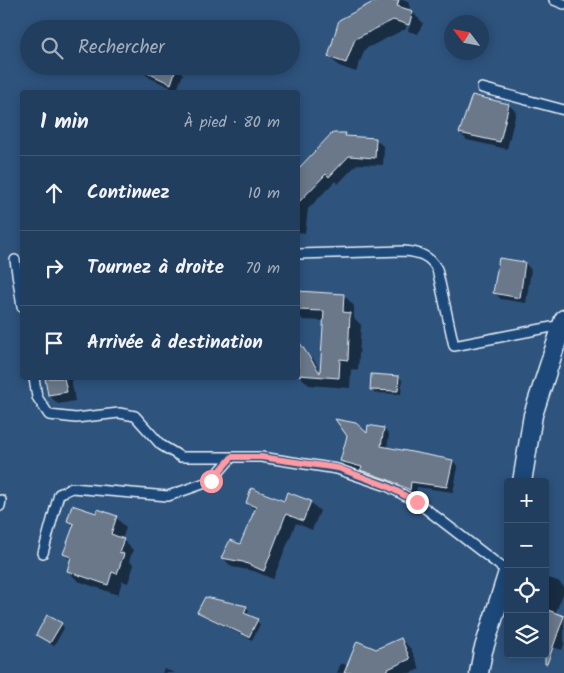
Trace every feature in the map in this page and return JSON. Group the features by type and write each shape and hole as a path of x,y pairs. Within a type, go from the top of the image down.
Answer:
{"street":[{"path":"523,478 533,415 563,322"},
{"path":"479,673 483,651 504,585"}],"lane":[{"path":"554,0 564,4"},
{"path":"482,88 564,110"},
{"path":"300,254 404,251 418,252 432,260 437,269 454,346 563,322"},
{"path":"15,260 20,294"},
{"path":"34,380 37,397 49,415 76,418 119,413 135,416 161,445 181,457 261,457 338,468 387,486 417,502 504,569"},
{"path":"43,553 59,494 72,488 168,496 211,481 232,457"}],"building":[{"path":"377,0 399,0 397,6 413,11 409,25 393,20 355,39 346,63 328,57 339,20"},
{"path":"152,75 174,75 171,84"},
{"path":"472,95 509,104 500,142 459,133"},
{"path":"332,133 346,133 345,136 376,138 375,158 349,156 329,177 326,174 300,201 300,167"},
{"path":"499,258 525,262 520,298 493,293"},
{"path":"300,291 344,294 343,312 350,313 348,360 340,359 339,378 300,375 300,343 320,373 324,311 300,310"},
{"path":"371,374 399,376 398,391 370,390"},
{"path":"45,380 64,380 67,392 48,395"},
{"path":"335,419 356,423 367,433 368,425 384,428 381,446 453,460 447,487 411,482 410,490 360,470 362,467 340,461 347,436"},
{"path":"251,488 284,501 287,492 311,501 303,521 286,514 264,571 243,562 221,558 230,540 240,544 256,507 246,503"},
{"path":"72,505 96,513 98,509 117,516 111,534 124,539 119,552 124,554 117,574 112,572 108,585 67,571 71,557 63,554 74,524 67,521"},
{"path":"205,597 247,606 244,613 258,619 249,637 197,612"},
{"path":"549,610 564,616 547,664 545,664 545,658 549,658"},
{"path":"47,615 62,623 50,643 36,635"},
{"path":"401,638 410,659 388,669 386,673 344,673 357,641 376,649"}],"route":[{"path":"211,481 232,457 261,457 338,468 387,486 417,502"}]}
